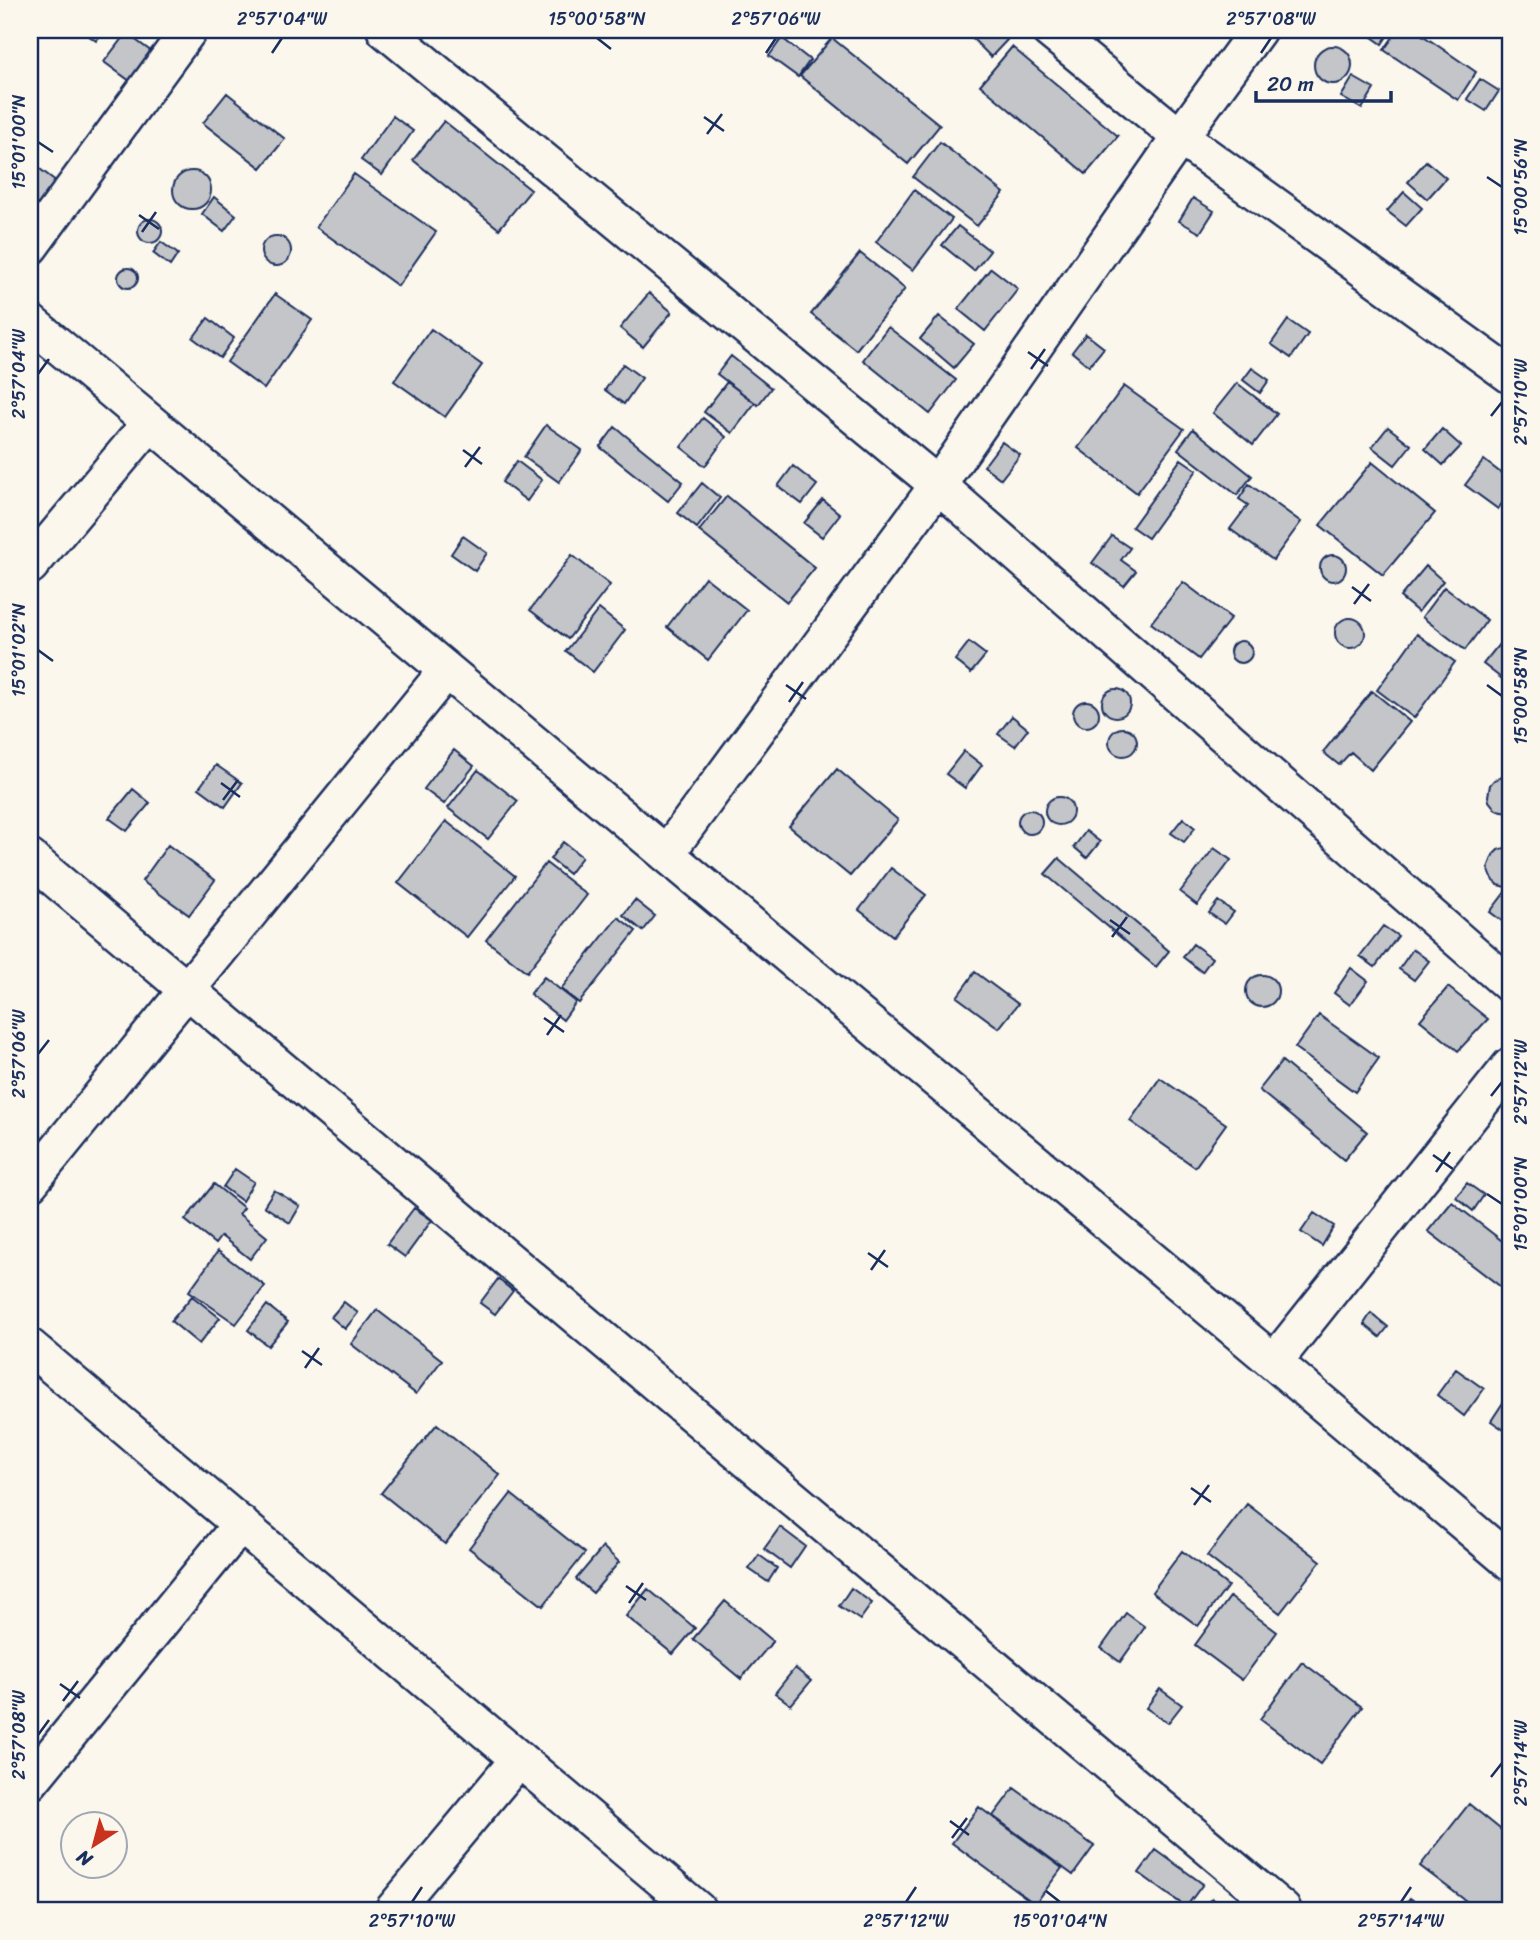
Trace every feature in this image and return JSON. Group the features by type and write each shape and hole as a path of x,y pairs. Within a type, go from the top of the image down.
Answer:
{"street":[{"path":"30,247 189,30"},
{"path":"385,30 938,485 1510,985"},
{"path":"1049,30 1180,137 1510,375"},
{"path":"666,854 938,485 1180,137 1258,30"},
{"path":"30,322 1510,1562"},
{"path":"30,566 150,423"},
{"path":"30,1183 446,671"},
{"path":"30,858 1283,1910"},
{"path":"1274,1362 1510,1066"},
{"path":"30,1347 698,1910"},
{"path":"30,1782 241,1524"},
{"path":"393,1910 519,1759"}],"building":[{"path":"81,30 105,30 96,41"},
{"path":"964,30 997,30 1007,40 991,57"},
{"path":"1362,30 1391,30 1382,44"},
{"path":"1398,30 1415,30 1476,72 1458,100 1384,50"},
{"path":"126,33 152,52 130,81 104,62"},
{"path":"782,38 810,60 798,77 769,56"},
{"path":"832,38 940,125 908,164 800,76"},
{"path":"1333,46 1347,51 1352,65 1347,79 1333,84 1319,79 1314,65 1319,51"},
{"path":"1012,47 1118,136 1086,174 980,85"},
{"path":"1353,77 1374,89 1362,109 1341,97"},
{"path":"1480,79 1499,91 1486,111 1467,99"},
{"path":"227,93 285,139 261,168 203,123"},
{"path":"393,116 413,131 382,175 361,160"},
{"path":"444,121 531,190 499,229 413,160"},
{"path":"940,142 1004,193 977,226 913,177"},
{"path":"1426,161 1446,178 1427,199 1408,182"},
{"path":"36,166 57,182 39,206 30,199 30,174"},
{"path":"192,171 205,177 211,190 205,203 192,209 179,203 173,190 179,177"},
{"path":"354,174 436,232 398,286 316,227"},
{"path":"914,190 952,219 913,270 876,242"},
{"path":"1404,192 1422,208 1406,226 1387,211"},
{"path":"214,197 236,215 224,231 202,214"},
{"path":"1193,198 1214,211 1200,233 1179,221"},
{"path":"150,219 159,222 162,231 159,240 150,243 141,240 138,231 141,222"},
{"path":"958,226 990,251 974,271 942,245"},
{"path":"276,236 287,240 291,251 287,262 276,266 265,262 261,251 265,240"},
{"path":"161,242 178,254 170,266 153,253"},
{"path":"860,253 905,289 856,350 811,314"},
{"path":"128,268 135,271 138,278 135,285 128,288 121,285 118,278 121,271"},
{"path":"991,268 1018,289 985,331 958,309"},
{"path":"649,293 672,312 643,347 620,328"},
{"path":"275,294 312,320 264,389 227,362"},
{"path":"939,316 974,344 954,368 920,339"},
{"path":"208,318 234,338 220,358 193,338"},
{"path":"1288,320 1308,334 1291,358 1271,344"},
{"path":"888,327 956,380 930,414 863,360"},
{"path":"431,329 482,365 445,417 394,381"},
{"path":"1086,334 1104,348 1089,366 1072,352"},
{"path":"731,356 771,388 758,405 717,374"},
{"path":"623,364 642,378 624,404 605,390"},
{"path":"1252,368 1269,380 1260,393 1243,380"},
{"path":"727,382 755,403 732,433 704,412"},
{"path":"1237,383 1277,414 1253,445 1213,413"},
{"path":"1124,386 1184,429 1137,493 1078,448"},
{"path":"703,418 726,437 705,466 681,447"},
{"path":"546,425 582,450 559,482 524,457"},
{"path":"615,427 683,482 668,501 600,447"},
{"path":"1388,427 1411,445 1395,465 1372,447"},
{"path":"1193,429 1252,476 1237,495 1178,449"},
{"path":"1442,429 1461,446 1443,465 1425,449"},
{"path":"1002,442 1020,455 1001,479 984,466"},
{"path":"1181,459 1197,470 1148,538 1132,527"},
{"path":"1484,460 1510,480 1510,492 1498,509 1465,485"},
{"path":"517,461 542,480 527,501 502,482"},
{"path":"1372,462 1435,513 1383,575 1320,525"},
{"path":"793,466 817,485 802,504 778,486"},
{"path":"702,483 720,498 697,528 678,513"},
{"path":"1249,484 1301,522 1273,560 1230,529 1248,505 1239,499"},
{"path":"727,496 815,568 787,602 699,531"},
{"path":"823,500 840,514 822,537 804,523"},
{"path":"463,536 487,553 475,571 451,554"},
{"path":"1112,536 1130,548 1121,560 1136,571 1124,586 1092,563"},
{"path":"572,555 610,585 568,639 530,610"},
{"path":"1333,555 1342,559 1346,568 1342,577 1333,581 1324,577 1320,568 1324,559"},
{"path":"1426,566 1443,581 1418,612 1400,597"},
{"path":"705,577 747,610 708,660 667,627"},
{"path":"1183,582 1231,618 1199,659 1151,623"},
{"path":"1444,587 1487,620 1465,650 1422,617"},
{"path":"599,609 625,630 593,672 566,651"},
{"path":"1350,618 1361,622 1365,633 1361,644 1350,648 1339,644 1335,633 1339,622"},
{"path":"1417,634 1455,662 1414,718 1377,690"},
{"path":"1504,638 1510,643 1510,685 1483,664"},
{"path":"1241,641 1249,644 1252,652 1249,660 1241,663 1233,660 1230,652 1233,644"},
{"path":"969,642 986,655 971,673 955,660"},
{"path":"1116,689 1126,693 1130,703 1126,713 1116,717 1106,713 1102,703 1106,693"},
{"path":"1372,691 1410,722 1371,770 1351,752 1339,765 1323,752"},
{"path":"1086,701 1095,705 1099,714 1095,723 1086,727 1077,723 1073,714 1077,705"},
{"path":"1012,716 1028,729 1015,746 998,734"},
{"path":"1123,728 1133,732 1137,742 1133,752 1123,756 1113,752 1109,742 1113,732"},
{"path":"454,750 474,766 444,804 424,789"},
{"path":"964,751 982,765 965,788 946,774"},
{"path":"216,765 242,783 225,807 199,788"},
{"path":"837,769 898,820 850,876 789,826"},
{"path":"478,770 518,801 488,839 448,808"},
{"path":"1510,776 1509,812 1496,810 1488,796 1494,780"},
{"path":"133,789 150,803 127,831 109,818"},
{"path":"1059,797 1069,801 1073,811 1069,821 1059,825 1049,821 1045,811 1049,801"},
{"path":"1030,810 1038,814 1042,822 1038,830 1030,834 1022,830 1018,822 1022,814"},
{"path":"1183,818 1195,828 1184,842 1171,833"},
{"path":"446,821 515,876 467,937 398,883"},
{"path":"1086,831 1100,842 1087,858 1074,847"},
{"path":"563,842 582,857 569,874 550,859"},
{"path":"168,845 215,880 189,915 142,881"},
{"path":"1214,848 1231,860 1197,905 1180,892"},
{"path":"1510,848 1510,888 1493,881 1488,868 1493,855"},
{"path":"1059,858 1169,951 1156,967 1045,874"},
{"path":"546,863 587,895 527,972 486,940"},
{"path":"891,868 926,895 893,936 859,910"},
{"path":"1506,891 1510,894 1510,927 1490,912"},
{"path":"635,900 655,916 643,931 623,915"},
{"path":"1218,901 1234,912 1225,924 1209,913"},
{"path":"618,917 636,931 579,1003 561,989"},
{"path":"1383,926 1398,936 1375,967 1360,956"},
{"path":"1193,944 1212,958 1202,972 1183,957"},
{"path":"1413,949 1429,961 1414,980 1399,969"},
{"path":"1351,968 1368,981 1350,1005 1334,993"},
{"path":"975,972 1018,1004 999,1028 957,997"},
{"path":"1262,975 1273,980 1278,991 1273,1002 1262,1007 1251,1002 1246,991 1251,980"},
{"path":"544,977 576,1002 563,1020 530,994"},
{"path":"1448,987 1488,1019 1458,1051 1420,1020"},
{"path":"1319,1015 1379,1058 1355,1092 1295,1048"},
{"path":"1282,1061 1367,1132 1344,1160 1259,1090"},
{"path":"1160,1078 1226,1124 1195,1167 1130,1121"},
{"path":"235,1169 254,1182 242,1201 223,1187"},
{"path":"1467,1183 1484,1195 1473,1211 1456,1197"},
{"path":"214,1184 244,1208 239,1214 267,1237 250,1259 221,1236 215,1244 185,1220"},
{"path":"274,1190 300,1206 290,1223 264,1206"},
{"path":"1452,1202 1510,1247 1510,1283 1505,1290 1428,1231"},
{"path":"414,1208 432,1220 405,1257 387,1244"},
{"path":"1314,1213 1334,1226 1322,1246 1301,1232"},
{"path":"218,1251 265,1286 236,1324 189,1291"},
{"path":"498,1279 513,1291 495,1314 480,1303"},
{"path":"192,1296 220,1318 199,1344 171,1321"},
{"path":"344,1302 358,1313 345,1329 331,1317"},
{"path":"267,1305 288,1322 268,1346 248,1330"},
{"path":"377,1310 442,1360 416,1394 351,1344"},
{"path":"1371,1313 1388,1327 1380,1337 1364,1324"},
{"path":"1456,1369 1484,1389 1464,1416 1437,1395"},
{"path":"1510,1392 1510,1434 1491,1421"},
{"path":"437,1424 500,1475 445,1544 381,1493"},
{"path":"511,1494 585,1553 543,1606 469,1548"},
{"path":"1247,1504 1321,1561 1280,1613 1207,1556"},
{"path":"780,1527 805,1546 790,1568 764,1549"},
{"path":"603,1547 619,1562 593,1593 576,1579"},
{"path":"1182,1551 1228,1586 1198,1626 1152,1592"},
{"path":"759,1555 777,1568 768,1582 749,1569"},
{"path":"851,1588 872,1603 860,1620 839,1606"},
{"path":"648,1589 695,1628 673,1654 626,1616"},
{"path":"1230,1597 1277,1632 1242,1680 1195,1645"},
{"path":"725,1601 773,1641 741,1679 693,1639"},
{"path":"1126,1613 1145,1627 1120,1662 1101,1648"},
{"path":"1302,1662 1362,1707 1320,1764 1260,1719"},
{"path":"795,1668 811,1681 791,1705 775,1693"},
{"path":"1160,1689 1182,1705 1168,1723 1146,1708"},
{"path":"1014,1788 1094,1846 1073,1875 993,1816"},
{"path":"1469,1804 1510,1837 1510,1910 1478,1910 1420,1866"},
{"path":"979,1807 1062,1868 1035,1904 952,1843"},
{"path":"1156,1850 1203,1884 1186,1907 1139,1873"},
{"path":"1212,1898 1226,1910 1201,1910"},
{"path":"1410,1898 1427,1910 1401,1910"}]}
